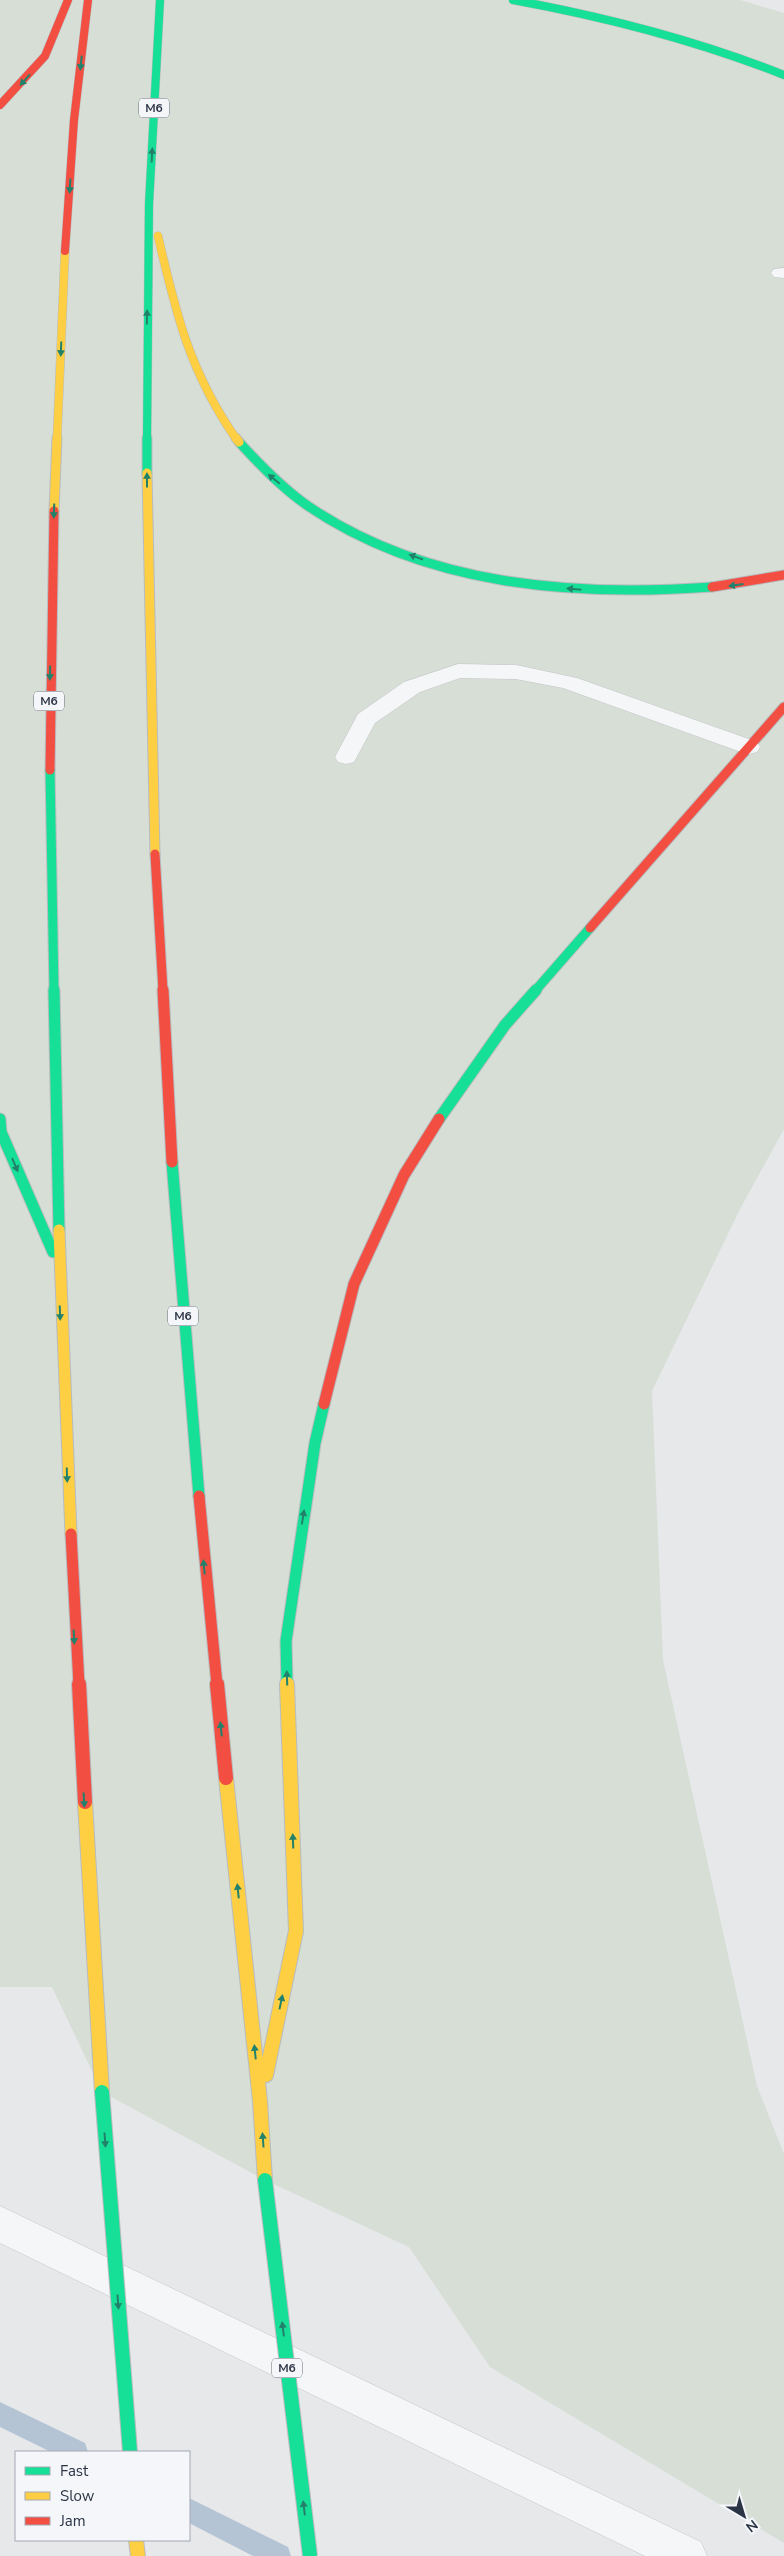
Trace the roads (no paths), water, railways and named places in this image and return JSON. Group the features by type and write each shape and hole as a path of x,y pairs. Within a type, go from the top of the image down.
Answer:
{"highway":[{"path":"0,105 45,56 68,0"},
{"name":"M6","path":"88,0 72,147 51,591 49,875 58,1264 74,1624 102,2092 130,2451"},
{"name":"M6","path":"160,0 150,204 146,355 147,528 157,920 177,1246 207,1595 260,2101 265,2180 310,2556"},
{"path":"513,0 608,18 672,33 733,54 784,75"},
{"path":"150,204 189,354 206,394 247,452 267,473 299,499 337,523 375,542 420,559 526,586 590,591 644,591 739,585 784,575"},
{"path":"260,2101 296,1931 286,1641 315,1443 332,1365 354,1284 404,1175 452,1098 500,1032 784,707"},
{"path":"0,1119 1,1132 58,1264"},
{"path":"136,2541 138,2556"}],"street":[{"path":"346,757 366,719 412,687 458,672 516,672 569,683 749,747"},
{"path":"0,2224 687,2556"}],"waterway":[{"path":"0,2414 74,2451"},
{"path":"190,2511 279,2556"}]}
